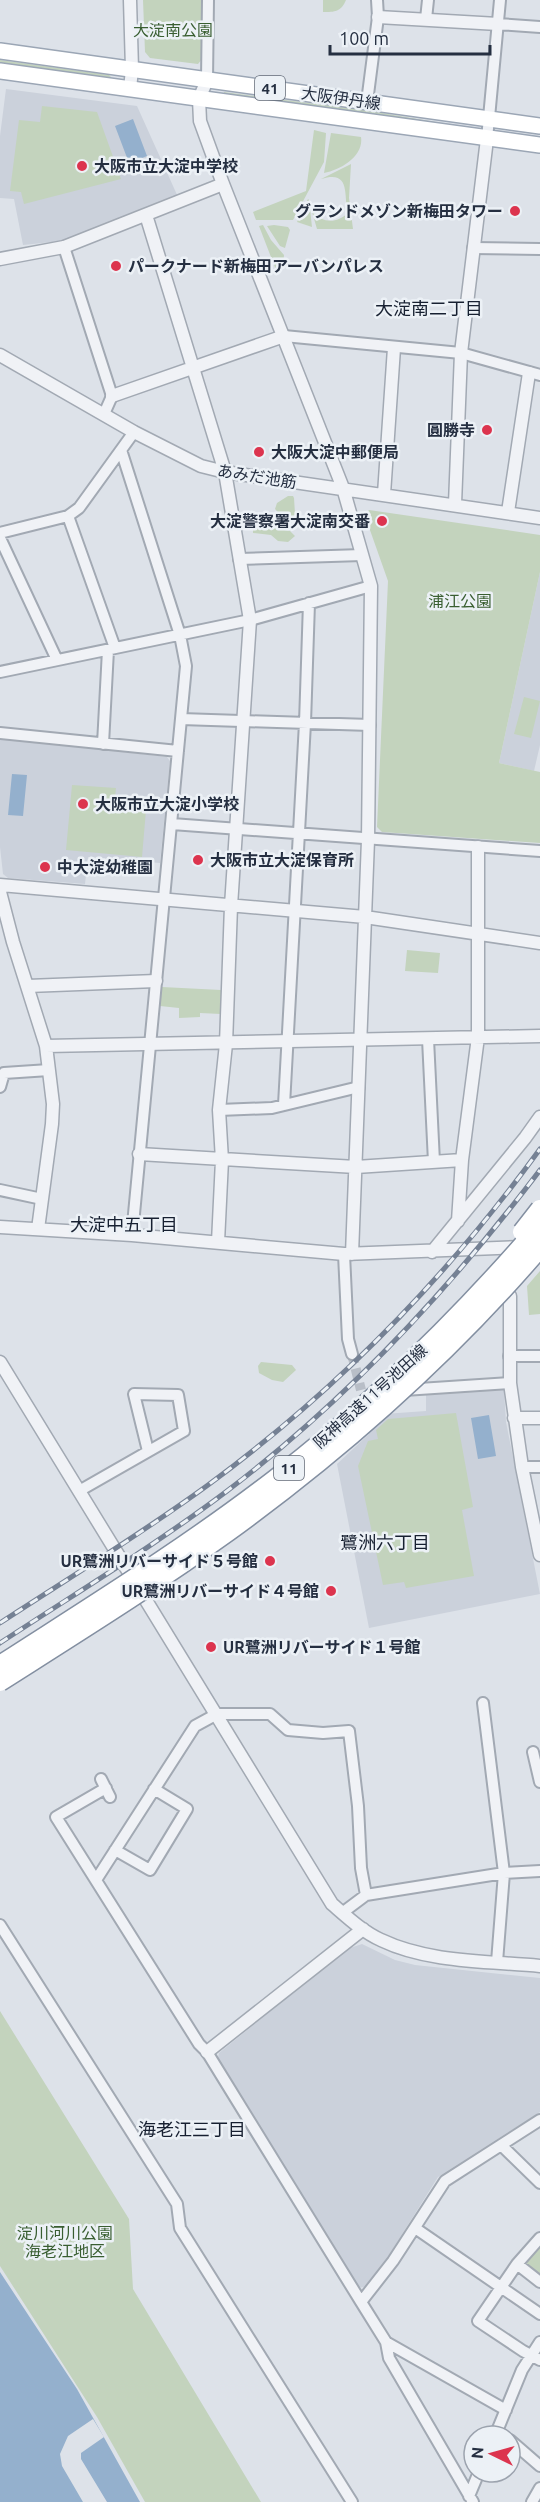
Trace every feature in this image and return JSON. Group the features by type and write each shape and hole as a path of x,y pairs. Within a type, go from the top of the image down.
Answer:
{"highway":[{"name":"11","path":"478,1291 540,1209"},
{"name":"阪神高速11号池田線","path":"0,1665 159,1562 276,1478 374,1394 428,1343 540,1225"},
{"name":"阪神高速11号池田線","path":"0,1682 167,1574 284,1489 340,1444 437,1355 540,1247"}],"main road":[{"name":"大阪伊丹線","path":"0,51 540,126"},
{"name":"大阪伊丹線","path":"0,71 540,145"}],"street":[{"path":"130,0 132,69 130,89"},
{"path":"208,0 207,80 199,99 200,121 343,488 371,586 368,840 356,1167 348,1254 348,1339 352,1354"},
{"path":"367,102 378,16 377,0"},
{"path":"426,19 428,0"},
{"path":"455,504 461,353 487,138 500,0"},
{"path":"378,16 540,27"},
{"path":"0,259 64,247 223,184"},
{"path":"146,215 225,472 250,620 235,828 226,1044 219,1110 222,1160 218,1242"},
{"path":"64,247 112,396 104,414"},
{"path":"473,248 540,249"},
{"path":"112,396 284,336 461,353 535,374 508,512"},
{"path":"384,494 394,348"},
{"name":"あみだ池筋","path":"0,355 134,432 201,466 225,472 540,518"},
{"path":"57,660 0,536 68,516 79,507 134,432"},
{"path":"121,450 180,635 186,666 132,1234"},
{"path":"68,516 112,649 103,744"},
{"path":"239,559 362,555"},
{"path":"0,672 250,620 371,586"},
{"path":"284,1105 305,723 309,603"},
{"path":"181,719 370,725"},
{"path":"0,733 178,751"},
{"path":"172,824 540,851"},
{"path":"458,1221 462,1160 478,1037 478,847"},
{"path":"0,885 365,917 540,943"},
{"path":"0,892 13,942 46,1046 49,1070 52,1125 38,1229"},
{"path":"28,986 156,981"},
{"path":"46,1046 150,1046 540,1036"},
{"path":"428,1039 434,1162"},
{"path":"0,1088 4,1072 49,1070"},
{"path":"219,1110 284,1105 359,1087"},
{"path":"432,1252 540,1117"},
{"path":"139,1154 356,1167 462,1160"},
{"path":"0,1190 42,1199"},
{"path":"0,1227 132,1234 348,1254 540,1247"},
{"path":"507,1248 510,1296 510,1383 522,1467 534,1501 540,1555"},
{"path":"509,1356 540,1356"},
{"path":"0,1362 323,1891 342,1913 378,1939 419,1954 540,1966"},
{"path":"362,1390 371,1392 510,1383"},
{"path":"79,1491 184,1431 178,1395 134,1394 148,1451"},
{"path":"514,1418 540,1418"},
{"path":"522,1467 540,1467"},
{"path":"483,1703 504,1873 497,1962"},
{"path":"96,1880 195,1726 217,1714 270,1714 288,1730 322,1733 349,1731 358,1806 361,1868 366,1895"},
{"path":"533,1752 540,1782"},
{"path":"106,1788 56,1817 199,2044 207,2052 362,2302 386,2342 389,2358 471,2499"},
{"path":"115,1850 150,1870 187,1809 154,1789"},
{"path":"342,1913 366,1895 504,1873 540,1871"},
{"path":"0,1925 177,2204 180,2228 352,2502"},
{"path":"207,2052 363,1929"},
{"path":"362,2302 393,2261 445,2181 540,2120"},
{"path":"501,2145 540,2182"},
{"path":"415,2228 540,2314"},
{"path":"536,2357 478,2320 518,2264 540,2238"},
{"path":"518,2264 540,2282"},
{"path":"386,2342 506,2410"},
{"path":"502,2424 506,2410 536,2357 540,2342"},
{"path":"522,2450 540,2466"},
{"path":"471,2499 475,2484"},
{"path":"532,2502 540,2488"}],"shaded area":[{"name":"大阪市立大淀中学校","path":"6,89 137,106 178,197 61,241 23,245 14,199 0,198 0,136"},
{"path":"540,572 540,745 534,771 499,763"},
{"name":"大阪市立大淀小学校","path":"0,738 167,757 170,761 160,863 88,857 85,884 8,878 3,874 0,847"},
{"path":"504,1390 506,1422 540,1594 369,1628 337,1464 369,1434 367,1430 384,1414 426,1411 426,1392"},
{"path":"362,1944 395,1960 415,1965 540,1978 540,2112 438,2177 389,2255 364,2287 357,2288 218,2058 219,2053 347,1949"}],"green space":[{"name":"大淀南公園","path":"143,0 201,0 202,59 198,64 150,58 145,52"},
{"path":"323,0 346,0 337,10 323,12"},
{"path":"0,60 109,75 111,77 0,63"},
{"path":"224,92 370,111 471,128 224,95"},
{"path":"42,106 97,112 121,179 24,204 21,192 10,191 19,120 40,122"},
{"path":"314,130 326,133 324,162 293,220 256,220 253,212 306,191"},
{"path":"331,133 361,137 361,144 350,161 337,169 324,173"},
{"path":"351,164 349,198 353,229 317,229 312,212 330,221 339,219 348,213 342,181 331,177 321,179"},
{"path":"309,200 312,227 297,222"},
{"path":"263,225 271,240 284,255 283,267 276,270 259,226"},
{"path":"267,226 288,227 290,230 285,248 280,246"},
{"path":"288,496 294,498 295,514 292,523 288,523 275,509 277,503"},
{"name":"浦江公園","path":"369,510 540,535 540,572 499,763 540,772 540,843 382,832 377,827 388,581 365,516"},
{"path":"260,526 290,531 295,536 288,542 278,541 271,535 253,533 253,529"},
{"path":"524,697 540,701 531,738 514,734"},
{"path":"72,785 116,788 114,807 146,810 142,857 66,850"},
{"path":"407,950 440,953 438,973 405,971"},
{"path":"162,987 221,990 221,1014 200,1013 200,1017 179,1018 179,1008 160,1006"},
{"path":"540,1271 540,1314 529,1315 527,1286"},
{"path":"261,1362 292,1365 296,1370 283,1382 272,1380 259,1373 258,1366"},
{"path":"456,1413 473,1507 462,1510 474,1576 406,1588 404,1582 383,1585 358,1466 368,1441 378,1439 376,1430 388,1419"},
{"name":"淀川河川公園 海老江地区","path":"0,2011 129,2219 133,2289 261,2502 145,2502 97,2417 0,2266"},
{"path":"540,2245 540,2277 527,2266 527,2260"}],"water":[{"path":"133,119 147,156 129,163 115,126"},
{"path":"12,774 27,775 23,816 8,815"},
{"path":"489,1415 496,1456 478,1459 471,1418"},
{"path":"0,2272 77,2389 140,2502 0,2502"}],"pier":[{"path":"93,2419 104,2437 81,2453 81,2459 107,2502 83,2502 62,2466 60,2454 68,2436"}],"tunnel":[{"path":"352,1354 361,1390"}],"railway":[{"path":"0,1623 183,1503 301,1411 387,1330 428,1287 467,1242 540,1149"},
{"path":"0,1643 199,1511 271,1456 314,1419 355,1381 433,1300 470,1258 540,1170"}],"place":[{"name":"大阪市立大淀中学校","path":"82,166"},
{"name":"グランドメゾン新梅田タワー","path":"515,211"},
{"name":"パークナード新梅田アーバンパレス","path":"116,266"},
{"name":"圓勝寺","path":"487,430"},
{"name":"大阪大淀中郵便局","path":"259,452"},
{"name":"大淀警察署大淀南交番","path":"382,521"},
{"name":"大阪市立大淀小学校","path":"83,804"},
{"name":"大阪市立大淀保育所","path":"198,860"},
{"name":"中大淀幼稚園","path":"45,867"},
{"name":"UR鷺洲リバーサイド５号館","path":"270,1561"},
{"name":"UR鷺洲リバーサイド４号館","path":"331,1591"},
{"name":"UR鷺洲リバーサイド１号館","path":"211,1647"}],"district":[{"name":"大淀南二丁目","path":"429,308"},
{"name":"大淀中五丁目","path":"124,1224"},
{"name":"鷺洲六丁目","path":"385,1542"},
{"name":"海老江三丁目","path":"192,2129"}]}
